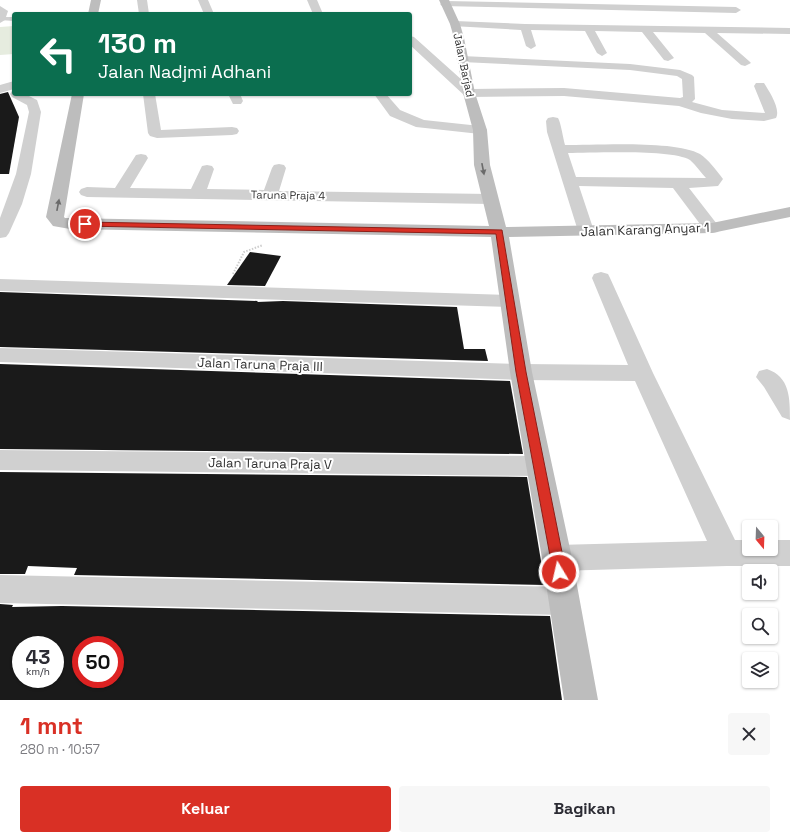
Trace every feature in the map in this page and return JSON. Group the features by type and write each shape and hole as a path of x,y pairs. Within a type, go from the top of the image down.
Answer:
{"main road":[{"path":"93,12 96,0"},
{"name":"Jalan Barjad","path":"445,2 455,24 459,38 469,93 480,130 482,165 499,232 521,372 557,558 581,700"},
{"name":"Jalan Karang Anyar 1","path":"78,96 55,217 59,222 78,224 499,232 586,231 712,228 790,212"}],"street":[{"path":"142,0 144,12"},
{"path":"203,0 208,12"},
{"path":"312,0 315,12"},
{"path":"663,0 673,9"},
{"path":"445,2 736,10"},
{"path":"455,24 525,27 790,31"},
{"path":"525,27 532,46"},
{"path":"588,28 602,53"},
{"path":"645,29 668,58"},
{"path":"708,30 745,63"},
{"path":"772,31 784,42"},
{"path":"412,41 469,93 564,92 681,102 693,108 718,114 764,117 771,115 771,110 760,86"},
{"path":"462,59 630,67 680,73 688,77 689,99 681,102"},
{"path":"0,233 11,215 22,183 35,112 33,103 20,96"},
{"path":"149,96 155,133 232,131"},
{"path":"382,96 395,113 421,124 480,130"},
{"path":"553,121 554,132 586,231"},
{"path":"560,149 642,149 680,152 696,158 715,179 713,183 571,181"},
{"path":"120,192 141,158"},
{"path":"270,195 279,168"},
{"path":"197,194 207,169"},
{"path":"677,183 712,228"},
{"name":"Taruna Praja 4","path":"87,192 490,199"},
{"path":"601,278 642,374 727,553"},
{"path":"0,285 509,301"},
{"name":"Jalan Taruna Praja III","path":"0,355 521,372 642,374"},
{"path":"767,377 772,381 790,412"},
{"name":"Jalan Taruna Praja V","path":"0,460 540,466"},
{"path":"557,558 727,553 790,553"},
{"path":"0,589 564,601"}],"lane":[{"path":"0,16 12,19"}],"path":[{"path":"225,292 244,252 266,244"}],"shaded area":[{"path":"12,26 12,54 0,55 0,27"}],"building":[{"path":"8,92 19,117 9,174 0,174 0,94"},
{"path":"250,252 281,256 265,286 227,285"},
{"path":"0,292 258,301 257,302 283,301 457,307 464,349 485,349 488,361 0,347"},
{"path":"0,364 510,381 523,454 0,449"},
{"path":"0,472 527,477 545,585 74,575 77,568 28,566 25,574 0,574"},
{"path":"0,604 13,605 12,607 62,606 550,616 562,700 0,700"}],"route":[{"path":"85,224 499,232 521,372 559,572"}]}
